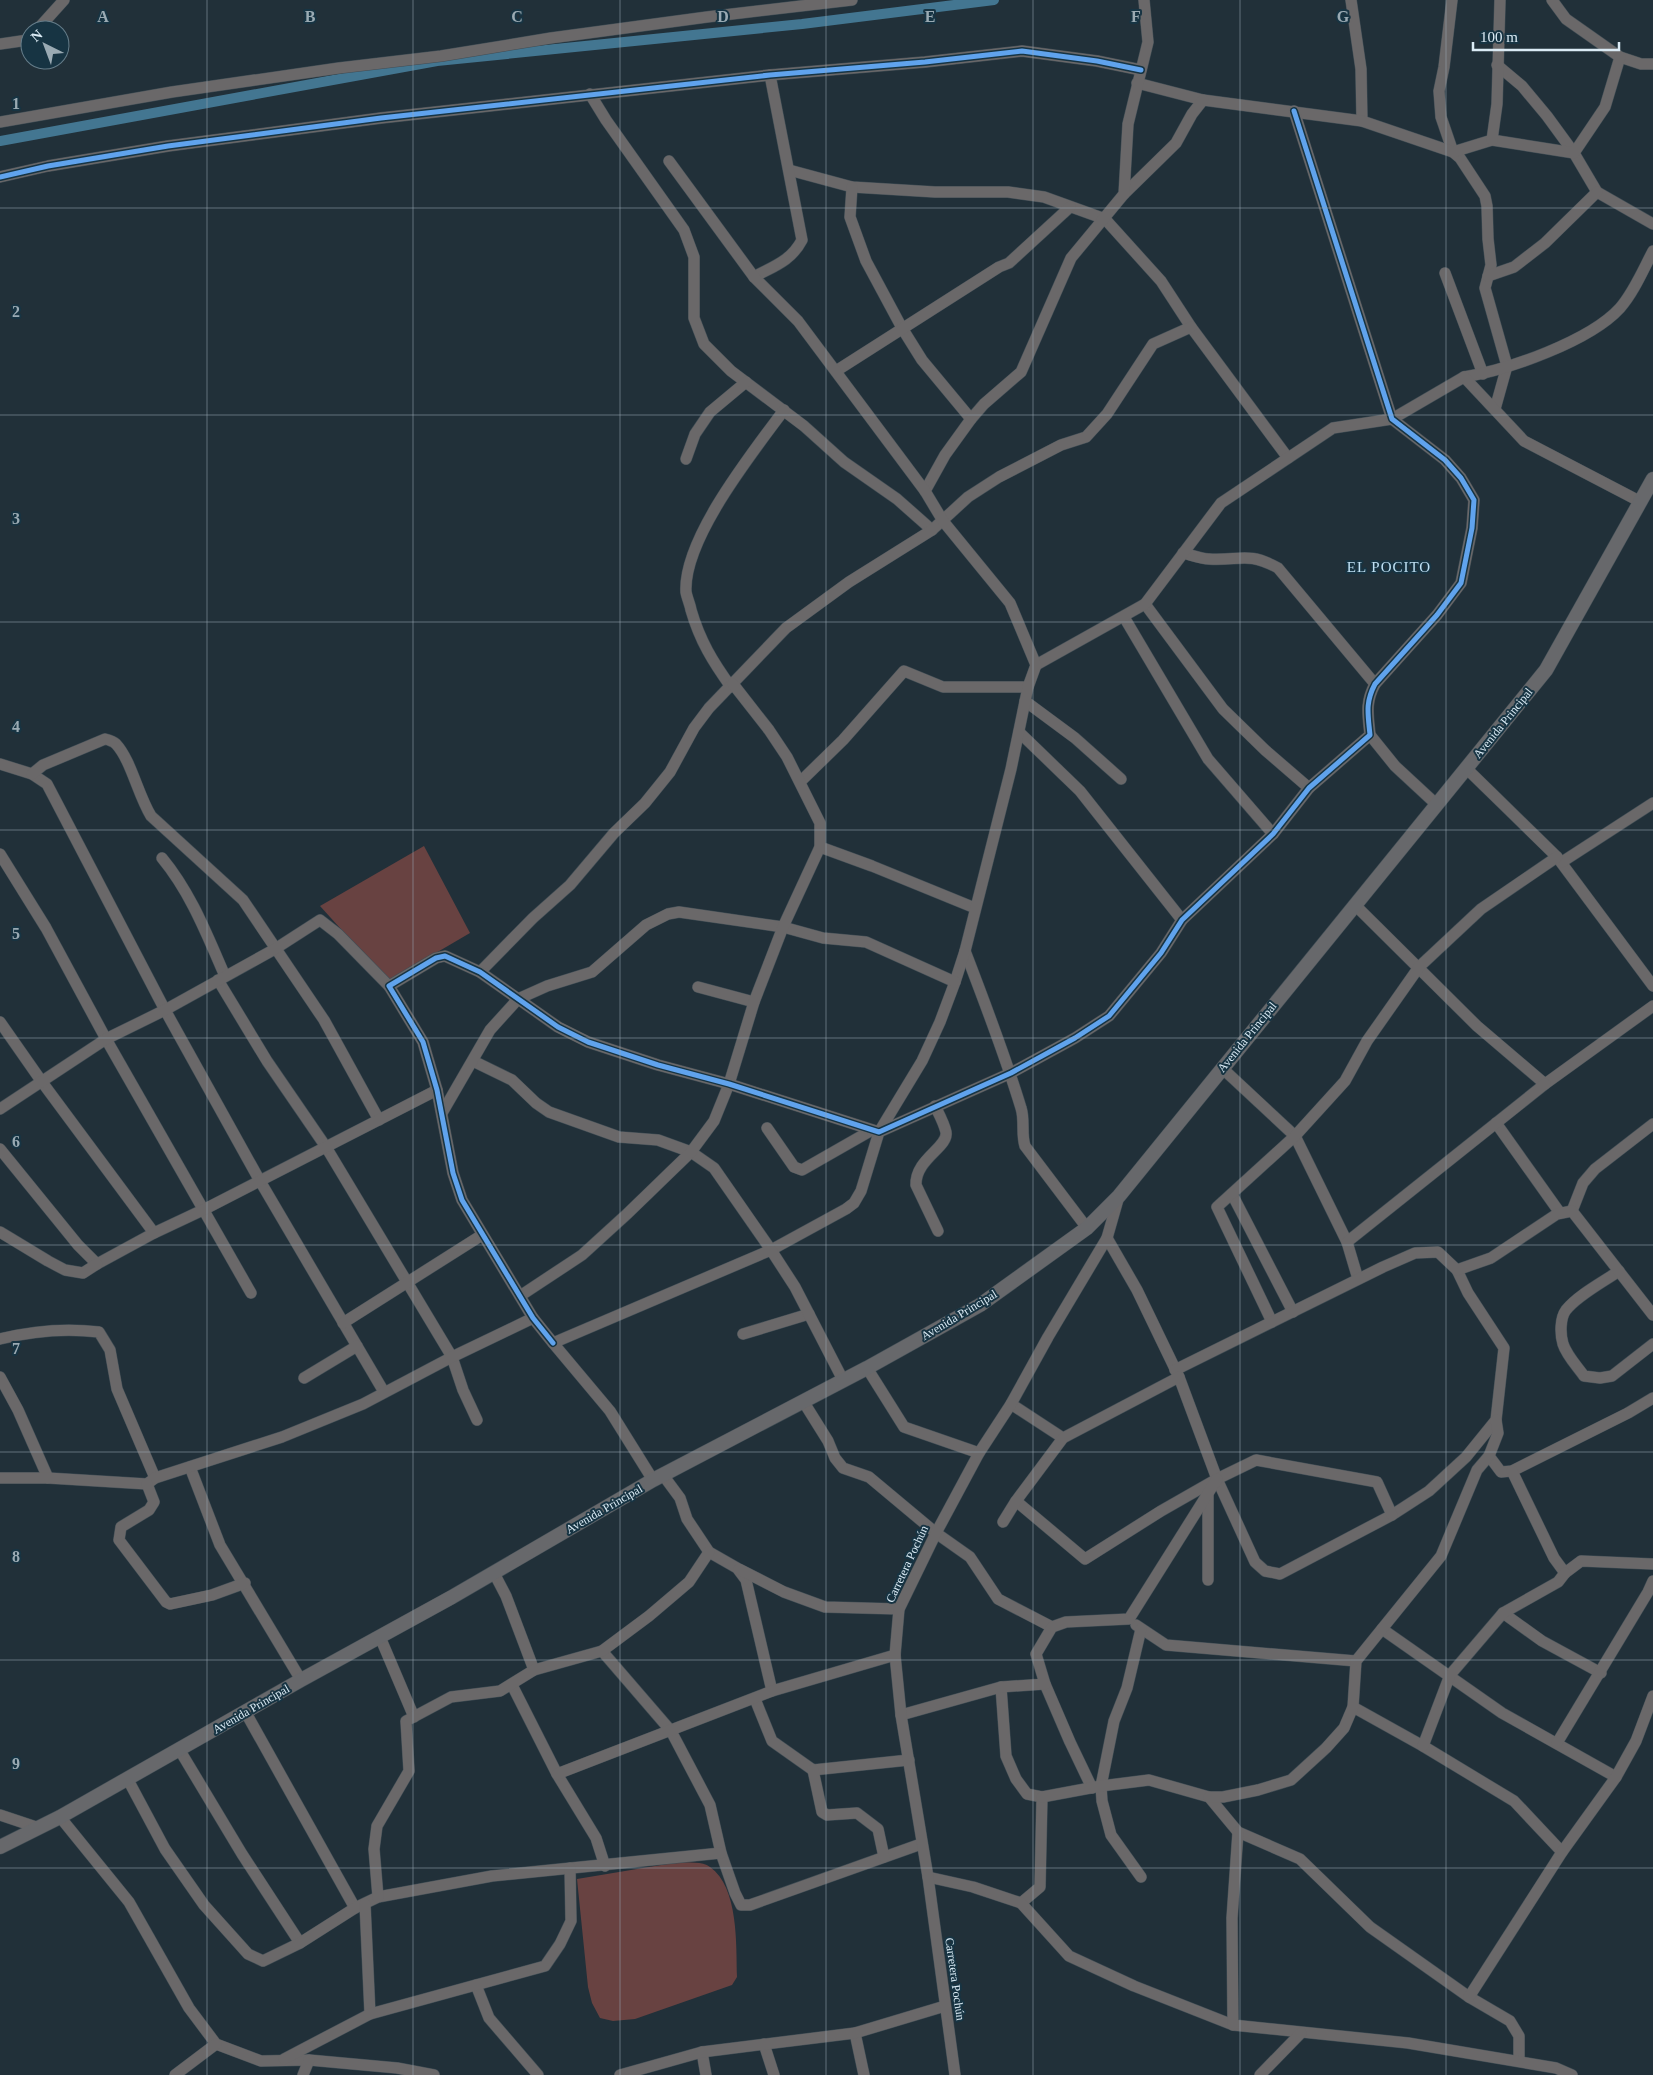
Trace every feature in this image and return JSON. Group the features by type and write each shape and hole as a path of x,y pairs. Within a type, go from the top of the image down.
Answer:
{"main road":[{"name":"Avenida Principal","path":"0,1847 60,1817 246,1713 658,1478 867,1368 980,1305 1086,1228 1119,1196 1546,670 1642,502 1653,479"}],"street":[{"path":"47,20 64,0"},
{"path":"0,122 172,92 441,56 552,38 707,17 852,0"},
{"path":"1124,194 1128,124 1148,42 1144,0"},
{"path":"1351,0 1361,69 1362,121"},
{"path":"1452,0 1444,67 1439,91 1441,117 1453,152"},
{"path":"1492,140 1497,104 1500,0"},
{"path":"1552,0 1566,19 1620,57 1641,64 1653,64"},
{"path":"0,44 20,41"},
{"path":"0,177 48,166 168,146 380,118 770,75 925,62 1022,51 1097,61 1140,70"},
{"path":"1574,153 1605,107 1620,57"},
{"path":"1497,65 1522,86 1574,153 1597,192 1653,224"},
{"path":"754,277 785,260 795,252 802,240 770,75"},
{"path":"1137,83 1203,100 1294,110 1362,121 1453,152 1460,158 1485,196 1491,265 1485,288 1507,366 1495,409"},
{"path":"590,94 606,120 684,230 694,257 694,318 704,344 731,371 784,410 844,462 897,499 932,530"},
{"path":"925,491 945,455 971,419 984,404 1021,372 1071,258 1124,194 1176,144 1192,114 1203,100"},
{"path":"1294,110 1392,419 1445,460 1461,478 1473,497 1473,514 1461,583 1437,615 1375,684 1369,694 1367,705 1370,735 1395,766 1436,804"},
{"path":"1453,152 1492,140 1574,153"},
{"path":"553,1343 771,1250 854,1203 861,1191 875,1131 922,1061 936,1032 955,982 965,951 1028,688 1036,665 1010,603 943,521 925,491 798,321 754,277 669,160"},
{"path":"789,170 852,187 935,192 1008,192 1044,197 1105,219 1161,281 1191,327 1288,458"},
{"path":"852,187 850,217 866,262 922,360 971,419"},
{"path":"1488,276 1514,267 1545,244 1597,192"},
{"path":"836,371 999,267 1009,264 1070,207"},
{"path":"1036,665 1145,604 1182,552 1221,503 1288,458 1333,428 1392,419 1464,377 1484,374 1548,352 1592,331 1620,308 1653,252"},
{"path":"1445,273 1484,374"},
{"path":"480,972 533,918 570,885 614,833 645,803 670,772 694,728 710,708 786,628 849,582 932,530 968,497 998,477 1061,445 1086,437 1107,414 1153,344 1191,327"},
{"path":"1464,377 1524,441 1642,502"},
{"path":"686,459 695,434 710,412 746,382"},
{"path":"520,1296 582,1254 655,1188 691,1152 714,1121 729,1084 754,1002 783,927 820,847 820,823 800,782 779,744 708,655 695,623 686,592 690,563 704,531 740,469 784,410"},
{"path":"1182,552 1208,559 1248,557 1265,560 1278,568 1375,684"},
{"path":"1145,604 1223,709 1265,750 1309,788"},
{"path":"1124,617 1208,758 1273,834"},
{"path":"800,782 843,740 904,670 943,686 1028,688"},
{"path":"1025,701 1075,738 1120,779"},
{"path":"1019,732 1080,791 1182,920"},
{"path":"767,1128 794,1167 802,1170 875,1131 1011,1073 1075,1038 1109,1016 1161,953 1182,920 1273,834 1309,788 1370,735"},
{"path":"32,774 43,765 105,739 114,742 122,752 151,816 242,900 324,1020 379,1120"},
{"path":"0,764 32,774 47,784 165,1010 260,1181 384,1392"},
{"path":"1466,768 1559,860 1653,986"},
{"path":"1272,1322 1217,1207 1295,1136 1346,1081 1368,1040 1420,967 1481,909 1653,803"},
{"path":"820,847 975,908"},
{"path":"0,854 46,928 106,1039 205,1209 251,1293"},
{"path":"162,858 175,873 200,917 221,978 267,1061 326,1147 452,1357 477,1420"},
{"path":"1355,905 1420,967 1477,1026 1545,1084"},
{"path":"442,1113 490,1030 518,999 548,986 592,972 646,925 668,914 679,912 783,927 824,938 866,942 955,982"},
{"path":"0,1109 106,1039 165,1010 275,948 320,920 338,934 389,986 423,1042 437,1090 456,1187 482,1235 533,1318 613,1415 658,1478 680,1498 687,1519 709,1552 784,1592 826,1607 899,1610"},
{"path":"965,951 1011,1073 1024,1116 1023,1138 1025,1146 1086,1228"},
{"path":"389,986 441,956 445,956 480,972 558,1027 588,1042 658,1065 729,1084 875,1131"},
{"path":"698,987 754,1002"},
{"path":"1347,1242 1545,1084 1653,1006"},
{"path":"0,1022 154,1233"},
{"path":"473,1062 512,1080 536,1103 549,1112 619,1137 658,1140 691,1152 714,1168 795,1287 843,1380"},
{"path":"1222,1068 1295,1136 1347,1242 1358,1279"},
{"path":"0,1232 66,1270 83,1273 154,1233 205,1209 437,1090"},
{"path":"935,1106 946,1132 946,1138 922,1165 916,1178 916,1185 938,1231"},
{"path":"1496,1123 1560,1214"},
{"path":"1572,1211 1583,1183 1595,1169 1653,1124"},
{"path":"0,1150 78,1245 97,1264"},
{"path":"1232,1194 1293,1312"},
{"name":"Carretera Pochún","path":"955,2075 928,1877 901,1715 895,1655 899,1610 936,1533 980,1453 1011,1404 1048,1336 1107,1238 1119,1196"},
{"path":"1457,1270 1491,1258 1560,1214 1572,1211"},
{"path":"1572,1211 1653,1315"},
{"path":"343,1323 482,1235"},
{"path":"1107,1238 1137,1290 1177,1374 1218,1479 1255,1562 1265,1571 1280,1574 1392,1515 1429,1491 1466,1457 1496,1420"},
{"path":"1002,1687 1006,1756 1016,1779 1027,1794 1042,1797 1149,1780 1208,1797 1223,1797 1258,1790 1291,1780 1326,1748 1344,1728 1353,1707 1356,1661 1441,1556 1477,1470 1489,1456 1498,1433 1496,1420 1504,1348 1468,1292 1457,1270 1438,1252 1416,1253 1358,1279 1272,1322 1063,1438 1016,1501 1003,1522"},
{"path":"1618,1271 1578,1299 1565,1311 1561,1326 1562,1342 1584,1376 1600,1378 1612,1376 1653,1344"},
{"path":"743,1334 809,1314"},
{"path":"0,1478 151,1481 282,1437 363,1404 452,1357 533,1318"},
{"path":"0,1340 13,1336 66,1330 98,1332 110,1350 117,1389 151,1481 154,1502 149,1510 121,1527 119,1540 166,1602 170,1604 212,1596 245,1583"},
{"path":"304,1378 357,1346"},
{"path":"867,1368 904,1427 980,1453"},
{"path":"0,1377 18,1410 48,1478"},
{"path":"1489,1456 1501,1472 1512,1471 1628,1413 1653,1398"},
{"path":"803,1401 828,1441 835,1458 843,1468 869,1476 936,1533 970,1557 998,1599 1052,1627"},
{"path":"1011,1404 1063,1438"},
{"path":"1016,1501 1085,1559 1218,1479 1256,1460 1377,1482 1392,1515"},
{"path":"190,1467 220,1545 245,1583 301,1680"},
{"path":"1512,1471 1554,1558 1565,1573"},
{"path":"1129,1619 1218,1479"},
{"path":"1208,1494 1208,1580"},
{"path":"378,1897 374,1849 377,1826 409,1771 406,1721 451,1697 500,1692 534,1670 602,1651 649,1616 689,1582 709,1552"},
{"path":"1423,1746 1450,1675 1503,1613 1558,1582 1565,1573 1581,1561 1653,1564"},
{"path":"737,1568 746,1580 772,1691"},
{"path":"494,1573 506,1596 534,1670"},
{"path":"1557,1743 1653,1581"},
{"path":"1503,1613 1542,1641 1600,1673"},
{"path":"1141,1877 1111,1835 1097,1787 1070,1742 1045,1684 1036,1654 1052,1627 1066,1622 1129,1619 1166,1645 1356,1661"},
{"path":"1097,1787 1114,1721 1128,1688 1141,1629"},
{"path":"1382,1629 1502,1713 1616,1777"},
{"path":"380,1637 414,1717"},
{"path":"602,1651 671,1731 710,1805 721,1853 741,1905 750,1905 921,1844"},
{"path":"557,1774 772,1691 895,1655"},
{"path":"512,1684 557,1774 596,1838 605,1866"},
{"path":"901,1715 1002,1687 1045,1684"},
{"path":"1469,1997 1562,1852 1616,1777 1636,1741 1653,1696"},
{"path":"755,1699 772,1742 813,1770 909,1760"},
{"path":"1353,1707 1423,1746 1514,1802 1562,1852"},
{"path":"246,1713 360,1906 370,2014"},
{"path":"179,1749 242,1854 300,1943"},
{"path":"813,1770 822,1812 827,1815 857,1813 878,1829 884,1856"},
{"path":"127,1778 165,1849 204,1905 248,1954 264,1960 300,1943 378,1897 492,1876 721,1853"},
{"path":"1021,1904 1040,1887 1042,1797"},
{"path":"1208,1797 1238,1832 1300,1859 1370,1927 1469,1997 1510,2021 1519,2036 1519,2061"},
{"path":"0,1815 39,1828"},
{"path":"60,1817 129,1902 189,2008 216,2044 261,2061 309,2060 397,2068 434,2075"},
{"path":"1233,2025 1232,1918 1238,1832"},
{"path":"281,2061 370,2014 545,1966 560,1944 571,1921 570,1868"},
{"path":"928,1877 973,1887 1021,1904 1068,1956 1134,1986 1233,2025 1408,2043 1556,2068 1572,2075"},
{"path":"476,1985 489,2018 538,2075"},
{"path":"620,2075 702,2052 855,2033 945,2006"},
{"path":"855,2033 864,2075"},
{"path":"1260,2075 1301,2033"},
{"path":"175,2075 216,2044"},
{"path":"764,2044 774,2075"},
{"path":"702,2052 706,2075"},
{"path":"303,2075 309,2060"}],"shaded area":[{"path":"424,846 470,933 388,981 320,906"},
{"path":"679,1862 707,1865 719,1876 726,1888 731,1902 736,1934 737,1977 732,1985 635,2019 613,2021 600,2018 592,2003 588,1987 577,1879"}],"waterway":[{"path":"0,141 437,61 802,24 994,0"}],"cycle path":[{"path":"0,177 48,166 168,146 381,118 770,75 925,62 1022,51 1097,61 1141,70"},
{"path":"553,1343 533,1318 462,1200 453,1173 437,1090 423,1042 389,986 436,958 445,956 480,972 558,1027 588,1042 658,1065 729,1084 879,1132 1011,1073 1075,1038 1109,1016 1161,953 1182,920 1273,834 1309,788 1370,735 1368,703 1375,684 1437,615 1461,583 1472,528 1474,500 1461,478 1445,460 1392,419 1294,111"}],"district":[{"name":"EL POCITO","path":"1389,567"}]}
